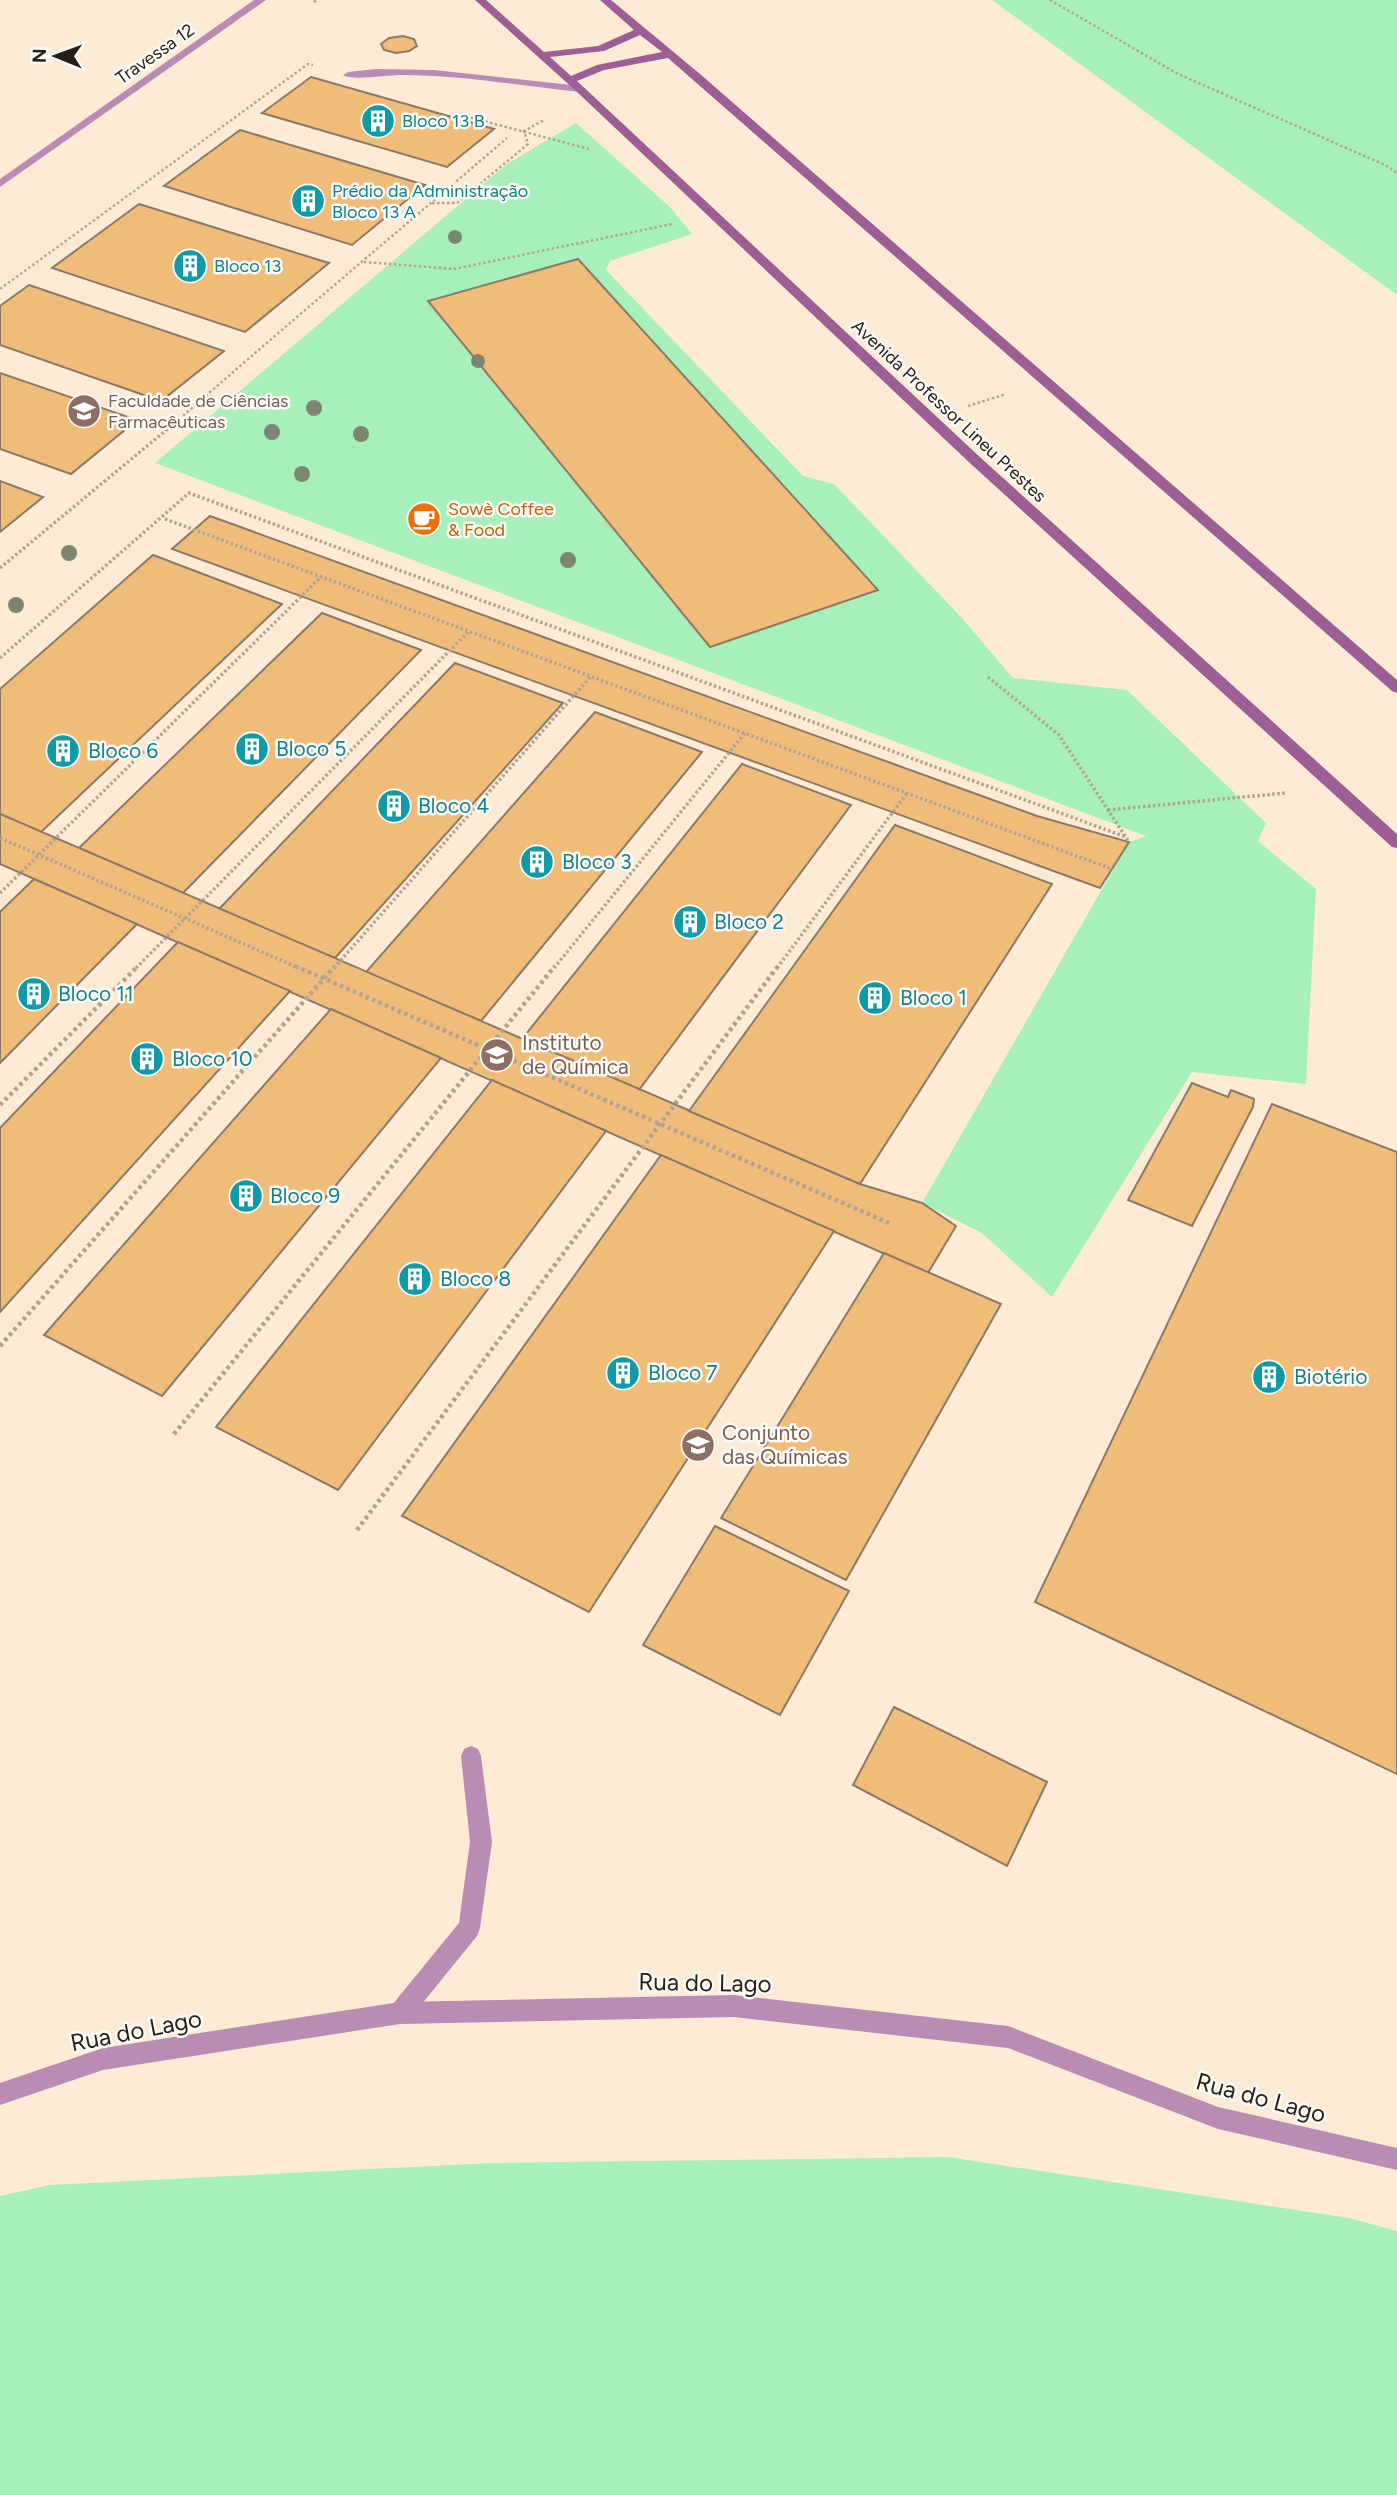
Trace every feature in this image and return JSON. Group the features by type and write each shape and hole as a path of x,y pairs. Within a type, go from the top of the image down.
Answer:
{"main road":[{"name":"Avenida Professor Lineu Prestes","path":"480,0 575,85 930,417 1397,843"},
{"path":"605,0 1397,688"},
{"path":"542,55 600,49 642,30"},
{"path":"575,85 601,67 670,54"}],"street":[{"name":"Travessa 12","path":"0,184 261,0"},
{"path":"348,75 371,71 413,72 575,85"},
{"path":"400,2013 468,1928 481,1842 471,1756"},
{"name":"Rua do Lago","path":"0,2094 103,2059 400,2013 734,2006 1008,2037 1217,2118 1397,2159"}],"path":[{"path":"1049,0 1178,74 1385,165 1397,173"},
{"path":"0,289 308,64 348,75"},
{"path":"461,115 589,149"},
{"path":"432,203 457,203 528,144 523,131"},
{"path":"0,568 165,432 312,302 363,262 507,138"},
{"path":"363,262 454,269 713,215"},
{"path":"930,417 1044,382"},
{"path":"0,658 189,493 1128,840 1059,735 988,677"},
{"path":"165,519 1112,869"},
{"path":"0,893 321,577"},
{"path":"0,1105 469,631"},
{"path":"0,1346 591,676"},
{"path":"174,1434 745,733"},
{"path":"1108,810 1337,789"},
{"path":"357,1530 907,793"},
{"path":"0,838 889,1223"}],"green space":[{"path":"992,0 1397,0 1397,295"},
{"path":"576,123 670,207 692,234 610,261 606,270 803,476 834,484 961,617 1013,678 1127,690 1266,823 1258,841 1316,889 1306,1084 1192,1072 1052,1297 982,1233 922,1203 1129,842 1146,836 155,463 507,164"},
{"path":"948,2157 1349,2218 1397,2231 1397,2495 0,2495 0,2196 50,2185 493,2163"}],"building":[{"path":"403,36 414,39 417,46 409,51 396,53 384,50 381,44 389,38"},
{"name":"Bloco 13 B","path":"311,77 494,129 447,167 262,113"},
{"name":"Prédio da Administração Bloco 13 A","path":"240,130 425,185 352,245 164,186"},
{"name":"Bloco 13","path":"139,204 329,263 245,332 52,268"},
{"path":"578,259 878,590 710,647 428,301"},
{"path":"29,285 224,351 161,401 0,345 0,306"},
{"path":"0,373 137,420 71,474 0,449"},
{"path":"0,481 43,497 0,532"},
{"path":"210,516 1037,816 1129,842 1100,888 172,549"},
{"name":"Bloco 6","path":"153,555 282,604 41,832 0,814 0,689"},
{"name":"Bloco 5","path":"322,613 421,650 183,893 79,848"},
{"name":"Bloco 4","path":"455,663 563,703 335,958 219,909"},
{"name":"Bloco 3","path":"595,712 702,752 481,1021 366,972"},
{"name":"Bloco 2","path":"742,764 851,805 639,1090 522,1039"},
{"path":"0,814 860,1184 922,1203 956,1226 928,1273 0,864"},
{"name":"Bloco 1","path":"895,825 1052,884 860,1184 689,1111"},
{"name":"Bloco 11","path":"34,879 137,924 0,1063 0,912"},
{"name":"Bloco 10","path":"178,942 290,991 0,1312 0,1128"},
{"name":"Bloco 9","path":"331,1009 441,1058 162,1396 44,1335"},
{"name":"Bloco 8","path":"492,1080 606,1131 338,1490 216,1427"},
{"path":"1192,1083 1228,1097 1231,1090 1254,1099 1253,1107 1192,1226 1128,1200"},
{"name":"Biotério","path":"1272,1104 1397,1152 1397,1774 1035,1602"},
{"name":"Bloco 7","path":"661,1155 834,1231 589,1612 402,1516"},
{"path":"884,1253 1001,1304 846,1580 721,1518"},
{"path":"715,1526 849,1591 780,1715 643,1645"},
{"path":"894,1707 1047,1782 1007,1866 853,1785"}],"place":[{"name":"Bloco 13 B","path":"378,121"},
{"name":"Prédio da Administração Bloco 13 A","path":"308,201"},
{"name":"Bloco 13","path":"190,266"},
{"name":"Faculdade de Ciências Farmacêuticas","path":"84,411"},
{"name":"Sowè Coffee & Food","path":"424,519"},
{"name":"Bloco 5","path":"252,749"},
{"name":"Bloco 6","path":"63,751"},
{"name":"Bloco 4","path":"394,806"},
{"name":"Bloco 3","path":"537,862"},
{"name":"Bloco 2","path":"690,922"},
{"name":"Bloco 11","path":"34,994"},
{"name":"Bloco 1","path":"875,998"},
{"name":"Instituto de Química","path":"497,1055"},
{"name":"Bloco 10","path":"147,1059"},
{"name":"Bloco 9","path":"246,1196"},
{"name":"Bloco 8","path":"415,1279"},
{"name":"Bloco 7","path":"623,1373"},
{"name":"Biotério","path":"1269,1377"},
{"name":"Conjunto das Químicas","path":"698,1445"}]}
